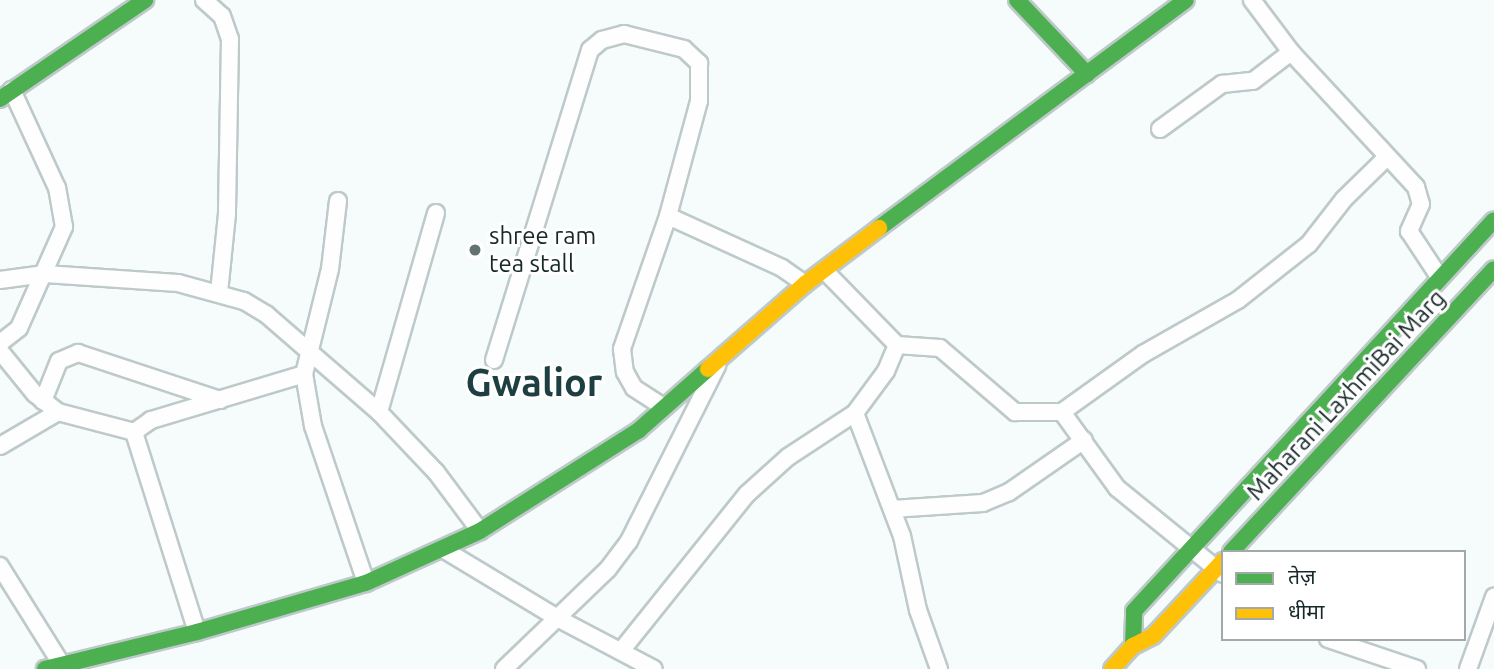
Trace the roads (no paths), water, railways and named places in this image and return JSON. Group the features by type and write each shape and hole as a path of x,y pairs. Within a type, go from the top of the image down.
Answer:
{"street":[{"path":"0,342 19,328 57,250 64,211 6,94 145,0"},
{"path":"204,0 222,16 230,39 227,214 219,293"},
{"path":"1017,0 1087,74"},
{"path":"0,566 53,666 197,632 366,583 443,550 480,531 639,430 724,352 805,284 1186,0"},
{"path":"1252,0 1291,52 1421,196 1409,231 1440,278"},
{"path":"494,360 582,62 601,40 624,34 684,49 699,62 699,101 668,216 622,349 625,372 635,388 663,407"},
{"path":"1160,129 1222,84 1252,81 1291,52"},
{"path":"824,270 897,345 940,348 1015,411 1062,412 1143,354 1238,300 1309,244 1344,199 1387,157"},
{"path":"338,201 330,269 307,349 304,374 313,426 366,583"},
{"path":"379,412 436,213"},
{"path":"668,216 772,264 805,284"},
{"path":"1133,646 1134,611 1494,220"},
{"name":"Maharani LaxhmiBai Marg","path":"1233,550 1494,269"},
{"path":"0,280 45,274 178,283 219,293 267,315 379,412 436,472 480,531"},
{"path":"621,651 747,494 788,457 855,413 886,371 897,345"},
{"path":"0,351 43,401 58,412 134,432"},
{"path":"504,669 559,620 629,541 724,352"},
{"path":"43,401 59,361 78,353 220,400"},
{"path":"197,632 134,432 137,425 151,420 304,374"},
{"path":"4,437 58,412"},
{"path":"1062,412 1116,488 1220,568 1153,636 1133,646 1112,669"},
{"path":"855,413 892,509 939,669"},
{"path":"892,509 983,503 1009,492 1084,440"},
{"path":"443,550 559,620 654,669"},
{"path":"1468,669 1494,597"},
{"path":"1334,641 1417,669"}],"place":[{"name":"shree ram tea stall","path":"475,250"}],"district":[{"name":"Gwalior","path":"534,383"}]}
